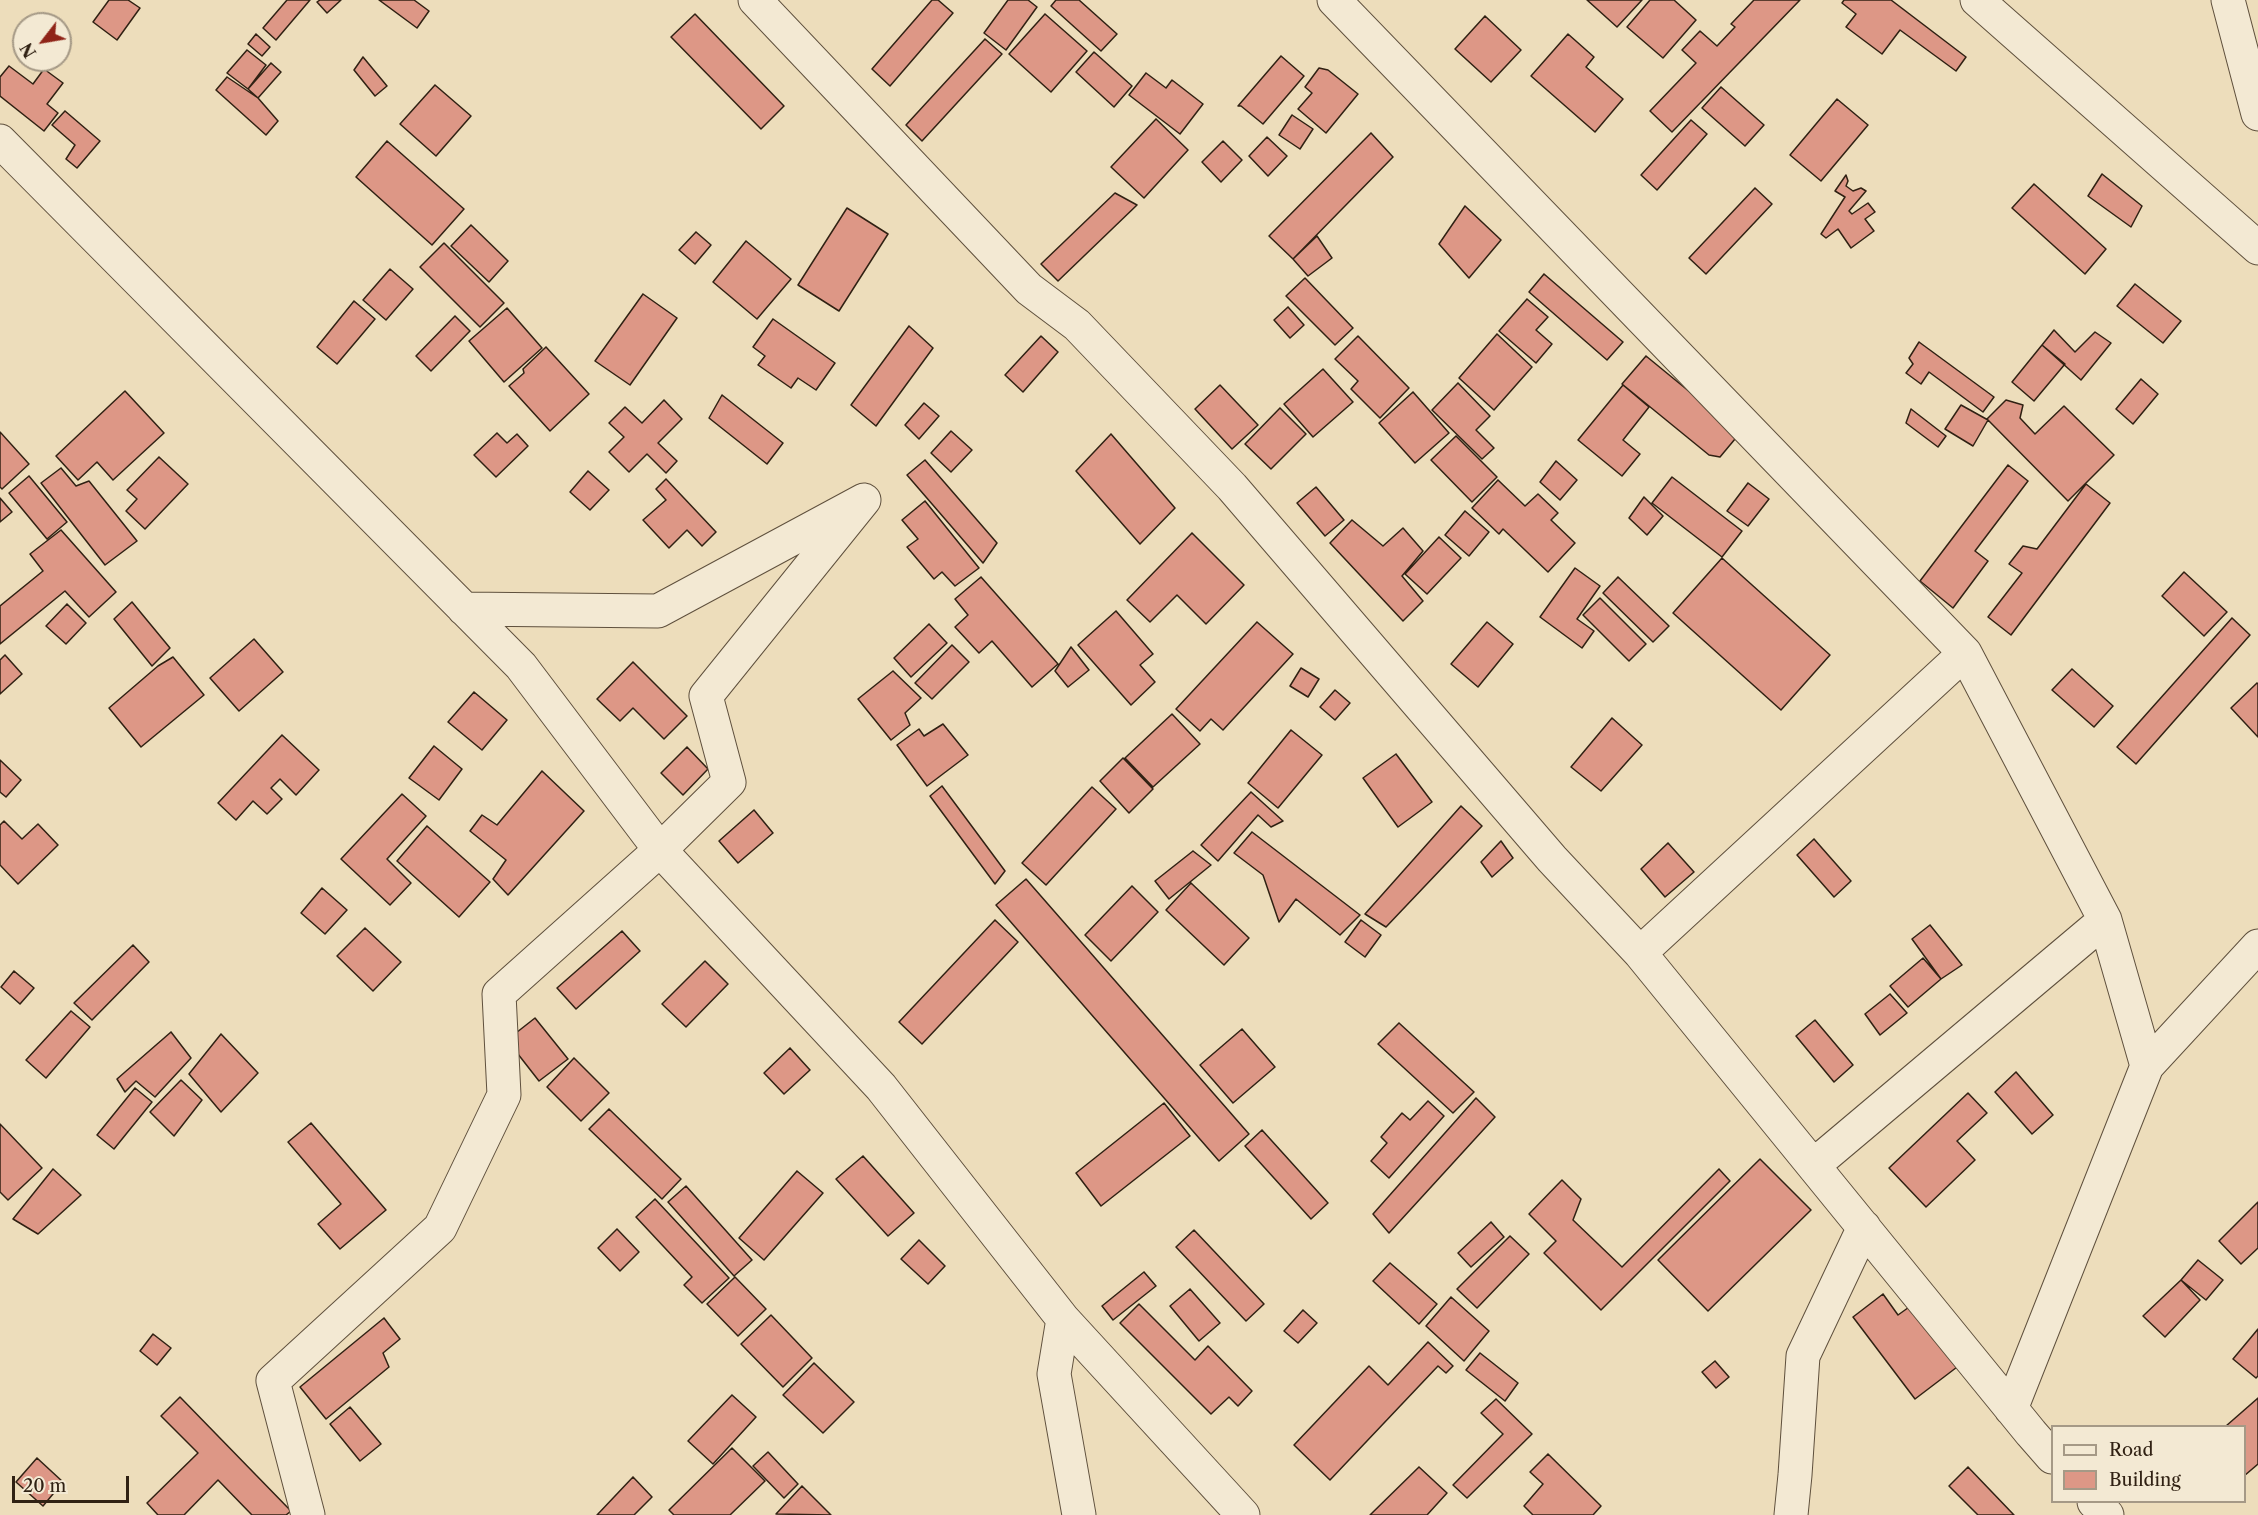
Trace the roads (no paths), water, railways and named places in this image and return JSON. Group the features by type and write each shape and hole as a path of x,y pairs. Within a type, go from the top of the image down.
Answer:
{"street":[{"path":"755,0 1029,289 1077,325 1232,487 1552,859 1640,953 2051,1456"},
{"path":"1334,0 1965,652 2105,921 2147,1066"},
{"path":"1977,0 2258,248"},
{"path":"2228,0 2258,114"},
{"path":"0,141 521,666 660,850 881,1087 1063,1319 1243,1515"},
{"path":"308,1515 273,1381 440,1228 504,1095 499,994 660,850 729,782 706,696 864,500 658,611 464,609"},
{"path":"1640,953 1965,652"},
{"path":"1814,1165 2105,921"},
{"path":"2011,1409 2147,1066 2258,946"},
{"path":"1791,1515 1803,1356 1864,1227"},
{"path":"1063,1319 1054,1374 1079,1515"},
{"path":"2095,1503 2107,1515"}]}
